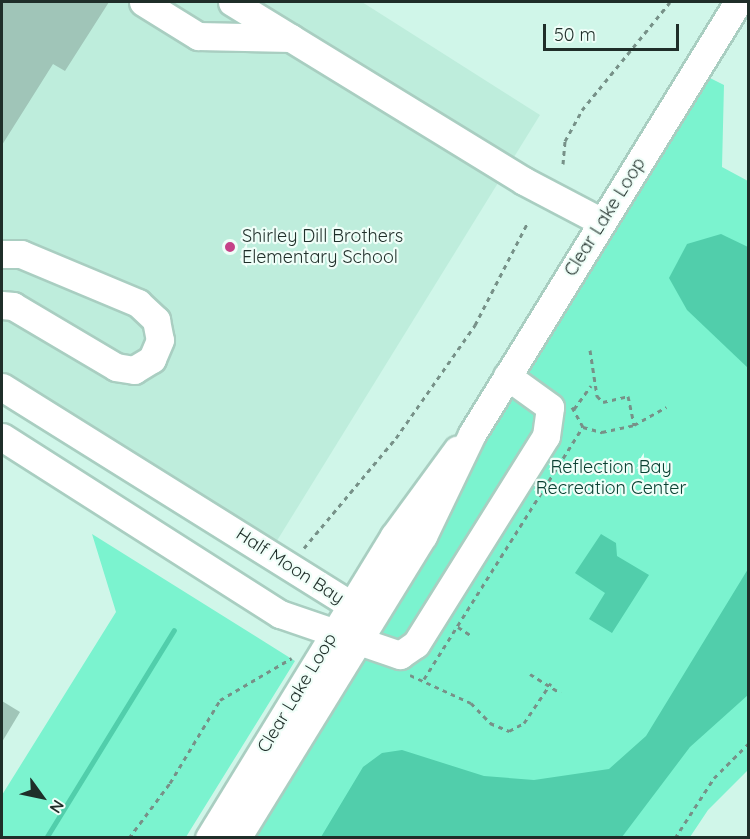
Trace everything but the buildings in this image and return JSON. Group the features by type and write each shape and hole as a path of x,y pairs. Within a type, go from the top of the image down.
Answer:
{"street":[{"path":"143,2 198,36 292,39"},
{"path":"232,2 602,222"},
{"name":"Clear Lake Loop","path":"237,837 448,492 472,434 738,2"},
{"path":"2,254 21,254 138,303 156,320 160,340 152,359 134,370 116,367 13,306 2,305"},
{"path":"360,638 390,654 410,651 546,436 550,407 507,376"},
{"name":"Half Moon Bay","path":"2,387 351,605 360,638 333,635 280,615 2,437"},
{"name":"Clear Lake Loop","path":"209,837 351,605 439,469 472,434"}],"path":[{"path":"563,164 565,141 582,110 670,2"},
{"path":"303,550 396,438 475,325 526,224"},
{"path":"590,350 591,386 603,402 628,396 634,425"},
{"path":"574,409 591,386"},
{"path":"570,403 583,427 602,432 634,425 666,407"},
{"path":"424,680 583,427"},
{"path":"458,627 472,636"},
{"path":"129,837 170,783 220,700 258,673 297,656"},
{"path":"530,674 551,683 560,693"},
{"path":"404,675 424,680 509,731 524,723 551,683"},
{"path":"675,837 720,770 748,744"}],"shaded area":[{"name":"Shirley Dill Brothers Elementary School","path":"2,2 362,2 540,115 270,552 2,379"},
{"path":"721,234 748,247 748,368 687,310 669,278 687,244"},
{"path":"601,534 616,543 617,556 649,575 612,633 589,619 605,593 575,573"},
{"path":"748,569 748,695 690,747 622,837 321,837 363,767 382,753 402,750 484,776 534,780 609,769 646,736"}],"green space":[{"name":"Reflection Bay Recreation Center","path":"710,78 724,85 722,167 748,181 748,770 708,810 690,837 252,838 482,446"},
{"path":"92,534 295,661 186,837 2,837 2,795 116,612"}],"waterway":[{"path":"46,838 174,630"}],"place":[{"name":"Shirley Dill Brothers Elementary School","path":"230,247"}]}
